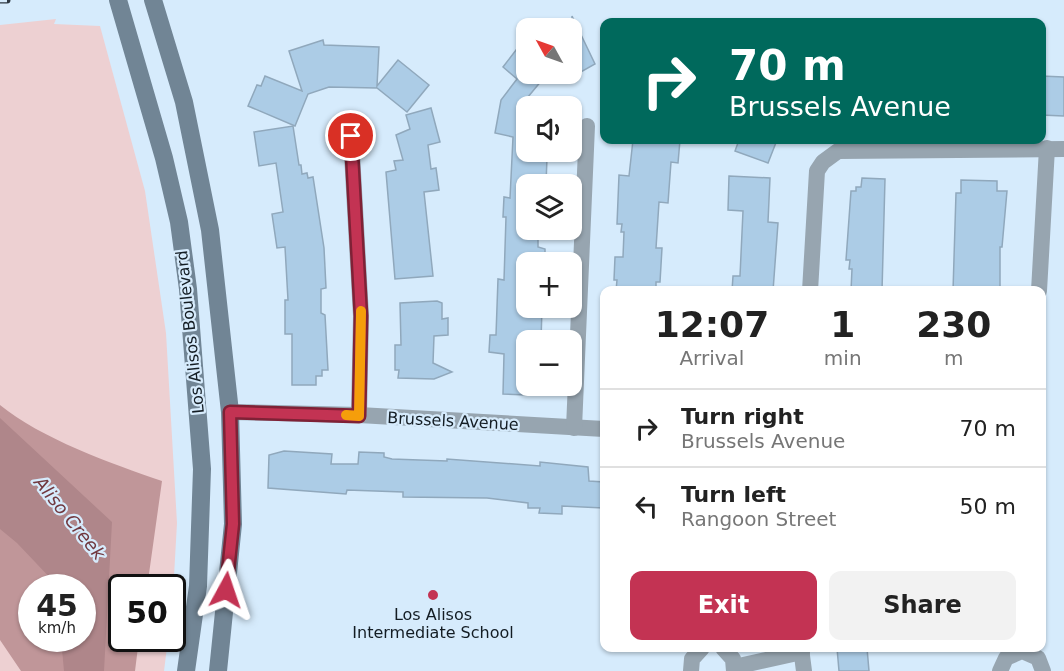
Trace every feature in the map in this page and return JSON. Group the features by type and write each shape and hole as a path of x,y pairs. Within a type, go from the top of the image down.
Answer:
{"main road":[{"name":"Los Alisos Boulevard","path":"118,0 164,158 179,222 194,350 202,469 198,586 186,671"},
{"name":"Los Alisos Boulevard","path":"153,0 183,102 210,230 230,412 233,524 218,671"}],"street":[{"path":"573,428 587,126"},
{"path":"351,136 361,316 359,416"},
{"path":"1039,286 1047,148"},
{"path":"810,286 817,171 823,162 838,151 854,149 1064,149"},
{"name":"Brussels Avenue","path":"230,412 359,416 600,429"},
{"path":"691,671 692,659 698,652"},
{"path":"727,652 733,658 734,669 794,652"},
{"path":"801,652 804,671"},
{"path":"1000,671 1006,658 1020,652"},
{"path":"1024,652 1038,658 1043,671"}],"shaded area":[{"path":"56,19 54,24 100,26 145,191 166,333 177,523 174,574 108,574 108,652 166,652 164,671 0,671 0,25"},
{"path":"0,405 16,417 56,439 99,458 162,481 149,574 108,574 108,652 137,652 135,671 21,671 0,640"}],"water":[{"name":"Aliso Creek","path":"0,418 112,522 104,671 64,671 62,652 96,652 96,574 46,574 0,529"}],"building":[{"path":"582,37 595,64 582,71"},
{"path":"323,40 324,45 379,47 377,86 398,60 429,85 407,112 377,88 329,87 308,94 295,126 248,106 257,85 261,86 265,76 302,91 289,51"},
{"path":"516,50 516,78 503,67"},
{"path":"1046,76 1064,77 1064,116 1046,115"},
{"path":"516,80 516,84 539,84 529,96 516,96 516,162 547,162 546,174 516,174 516,240 538,240 538,247 545,249 545,252 516,252 516,318 542,318 541,330 516,330 516,395 503,394 504,354 489,352 490,335 496,335 498,279 504,280 506,217 503,217 504,197 510,198 513,137 495,133 501,100"},
{"path":"431,108 440,142 428,145 431,169 436,168 439,190 424,192 433,276 395,279 386,172 396,170 394,161 403,160 396,135 410,129 406,115"},
{"path":"293,126 302,174 307,173 308,178 313,177 324,248 326,288 321,289 321,313 325,315 328,370 322,370 322,376 316,376 316,385 292,385 292,334 285,334 285,300 288,300 285,247 277,248 272,214 283,212 276,163 259,166 254,132"},
{"path":"633,144 680,144 678,163 671,162 668,203 659,202 656,248 662,248 660,282 656,282 656,286 616,286 617,280 614,280 615,257 623,257 624,232 621,232 622,224 617,224 619,175 629,176"},
{"path":"738,144 775,144 768,163 735,151"},
{"path":"729,176 770,178 768,222 778,223 773,286 732,286 733,276 740,276 743,211 728,210"},
{"path":"862,178 885,179 882,286 851,286 852,269 849,269 850,260 846,260 851,191 856,191 856,187 861,187"},
{"path":"961,180 997,181 997,191 1007,191 1002,247 1000,247 1000,286 953,286 956,193 961,193"},
{"path":"437,301 442,303 442,319 448,318 448,335 434,336 433,363 452,372 434,379 398,378 399,370 395,370 395,345 401,345 400,303"},
{"path":"284,451 332,454 331,464 358,464 359,452 384,453 384,457 392,459 447,461 447,459 540,466 540,462 588,467 589,481 600,482 600,508 562,506 562,514 539,513 540,508 528,508 528,503 487,498 403,497 403,492 347,490 346,494 268,488 269,455"},
{"path":"837,652 867,652 869,671 839,671"}],"railway":[{"path":"0,0 7,0"}],"slow traffic":[{"path":"346,415 359,416 361,311"}],"place":[{"name":"Los Alisos Intermediate School","path":"433,595"}],"route":[{"path":"226,590 233,524 230,412 359,416 361,316 351,136"}]}
